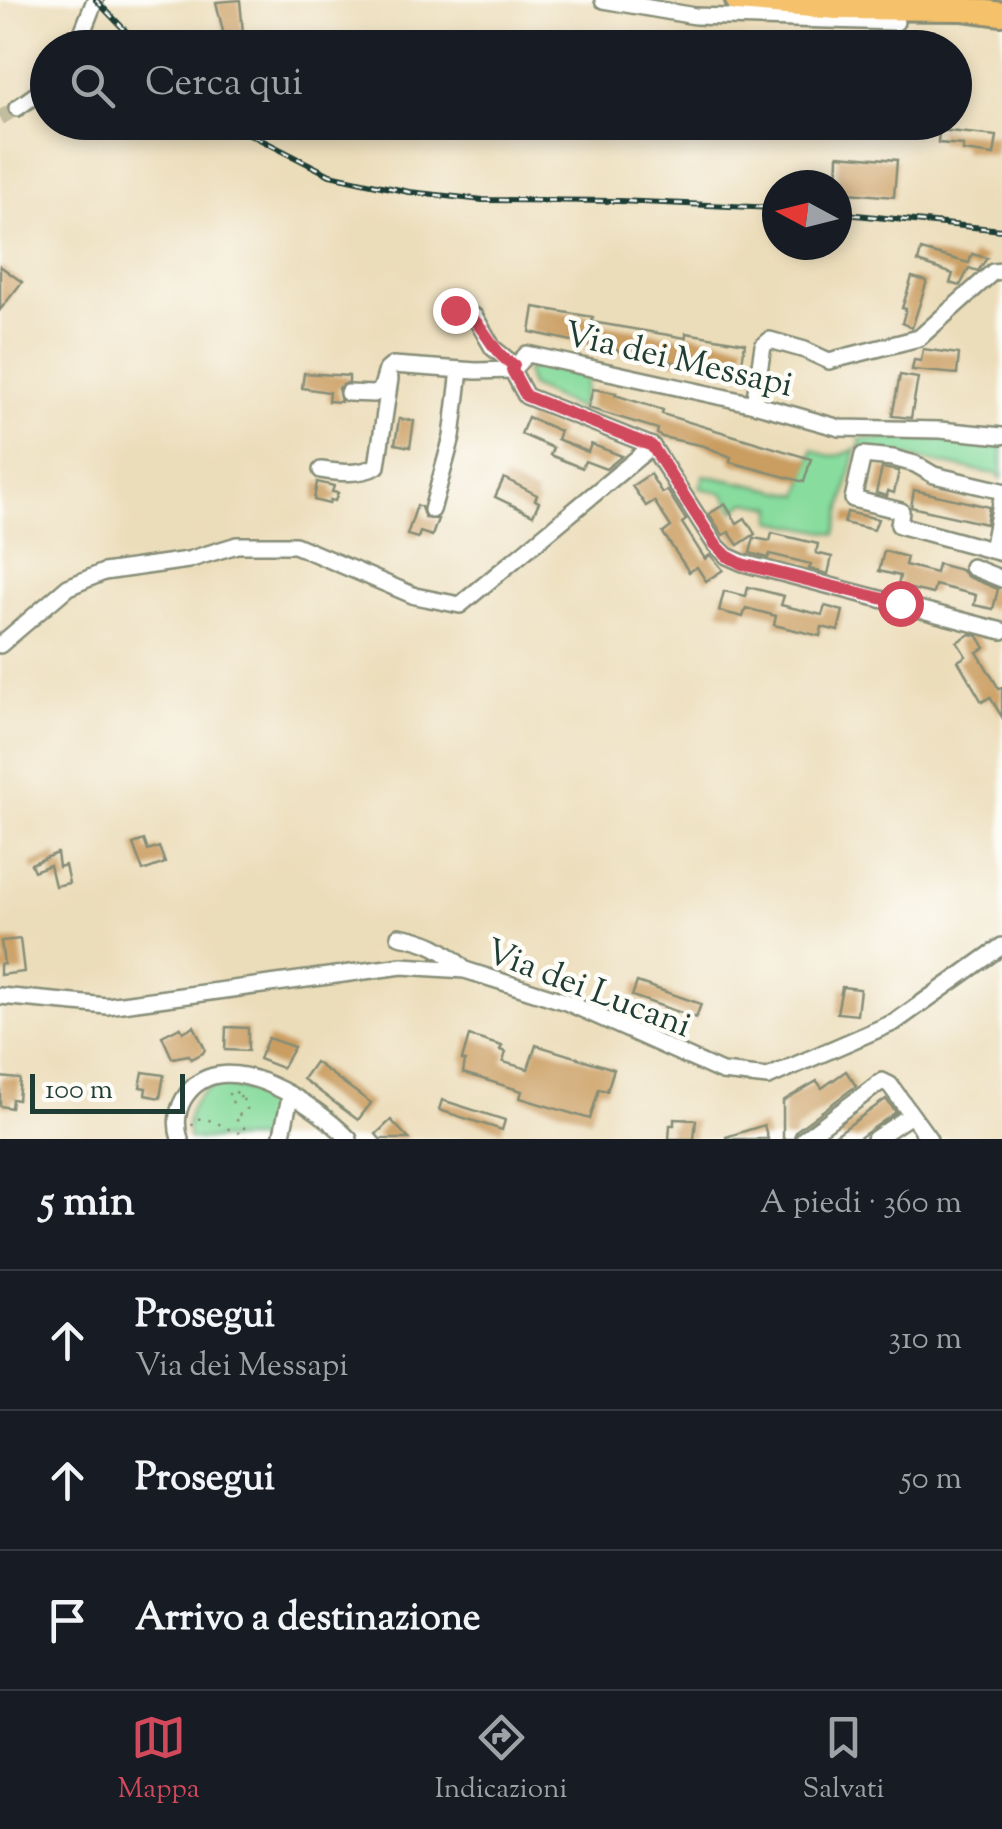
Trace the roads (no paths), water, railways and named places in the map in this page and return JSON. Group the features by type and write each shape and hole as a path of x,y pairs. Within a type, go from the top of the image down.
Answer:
{"highway":[{"path":"737,0 837,8 961,9"},
{"path":"910,0 1002,14"},
{"path":"938,0 961,9"}],"street":[{"path":"83,30 94,0"},
{"path":"603,0 695,16 896,22"},
{"path":"17,108 30,99"},
{"path":"754,404 763,346 770,340 829,361 919,338 993,272 1002,271"},
{"path":"455,310 475,317 496,353 513,368"},
{"name":"Via dei Messapi","path":"652,446 526,396 513,368 527,354 754,404 840,428 1002,436"},
{"path":"348,393 374,394 381,390 387,370 393,365 460,370 513,368"},
{"path":"321,470 346,473 377,466 393,365"},
{"path":"432,510 452,437 460,370"},
{"path":"0,645 68,588 104,572 188,560 237,544 296,545 416,596 460,605 652,446 715,544 742,564 1002,630"},
{"path":"863,455 915,464 934,475 1002,494 997,551 899,525 902,511 853,499 863,455"},
{"path":"972,568 1002,580"},
{"path":"399,936 424,940 444,949 465,970"},
{"name":"Via dei Lucani","path":"0,996 108,1006 402,966 465,970 566,1002 722,1072 768,1077 895,1022 1002,946"},
{"path":"186,1134 176,1128 180,1106 188,1092 212,1076 228,1072 259,1079 335,1124 349,1139"},
{"path":"804,1139 882,1081 890,1086 929,1139"},
{"path":"281,1139 290,1097"},
{"path":"875,1139 911,1115"}],"tunnel":[{"path":"0,118 17,108"}],"railway":[{"path":"96,0 125,30"},
{"path":"261,140 330,175 409,192 483,200 762,207"},
{"path":"852,215 1002,230"}]}
